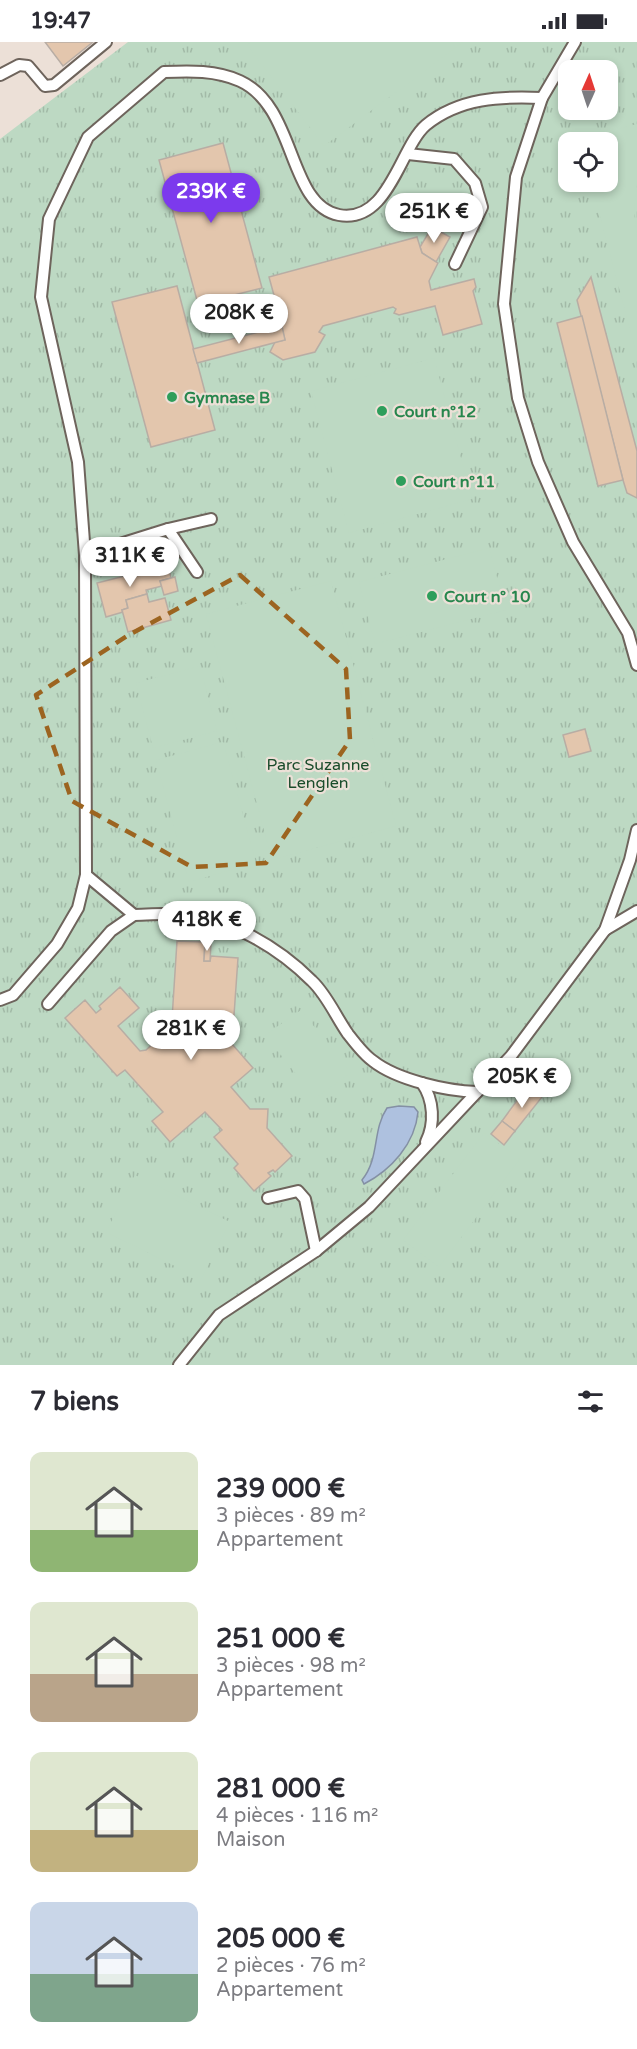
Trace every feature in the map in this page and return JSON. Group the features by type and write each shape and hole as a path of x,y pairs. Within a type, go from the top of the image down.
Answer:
{"lane":[{"path":"0,75 19,65 28,66 45,86 54,85 106,42"},
{"path":"575,42 542,99 516,177 504,304 518,398 538,462 573,542 628,633 637,665"},
{"path":"0,1000 13,995 57,944 78,908 86,875 85,555 78,462 41,297 50,219 88,137 164,72 209,71 240,81 254,90 268,107 284,132 303,185 318,206 339,215 356,215 382,198 423,127 447,110 499,96 542,99"},
{"path":"408,154 454,159 475,183 482,207 455,264"},
{"path":"85,555 168,529 211,519"},
{"path":"168,529 197,572"},
{"path":"179,1365 219,1315 316,1251 369,1207 477,1092 544,1014 605,930 630,860 637,830"},
{"path":"86,875 134,915"},
{"path":"605,930 637,911"},
{"path":"48,1004 111,931 134,915 179,914 204,918 252,937 274,950 314,982 350,1036 373,1062 422,1083 452,1091 477,1092"},
{"path":"422,1083 428,1092 432,1109 429,1137 423,1148"},
{"path":"268,1198 298,1191 305,1198 316,1251"}],"highlighted area":[{"path":"240,575 346,669 350,740 266,863 192,867 72,801 36,695 127,636"}],"green space":[{"name":"Parc Suzanne Lenglen","path":"128,42 637,42 637,1365 0,1365 0,139"},
{"path":"251,42 463,42 324,146 247,45"},
{"path":"637,124 637,184 634,211 637,238 637,356 594,192 618,192 618,132 606,132"},
{"path":"434,358 472,499 349,533 311,391"},
{"name":"Court n° 10","path":"489,548 506,610 375,644 359,582"},
{"path":"331,581 396,826 272,860 206,614"},
{"path":"200,666 217,731 153,748 136,683"},
{"path":"223,742 256,863 189,882 156,760"},
{"path":"301,1010 351,1073 315,1098 265,1035"},
{"path":"484,1133 520,1159 439,1267 403,1240"},
{"path":"135,1175 230,1222 201,1279 106,1232"}],"water":[{"path":"414,1107 418,1112 412,1135 392,1164 364,1184 362,1180 371,1163 382,1117 387,1108"}],"building":[{"path":"45,42 93,42 63,66"},
{"path":"223,143 262,288 198,304 159,160"},
{"path":"432,227 450,237 436,262 422,253 420,247"},
{"path":"417,237 422,253 438,263 429,281 431,290 474,279 476,287 473,291 482,324 443,335 435,306 399,315 394,313 396,309 393,307 323,326 319,332 325,335 315,352 283,360 270,352 275,342 285,340 278,314 270,307 275,299 269,277"},
{"path":"591,277 637,451 637,498 627,493 623,480 577,300"},
{"name":"Gymnase B","path":"177,286 215,430 151,447 112,302"},
{"path":"582,316 623,480 598,486 557,323"},
{"path":"282,326 285,340 197,363 193,349"},
{"path":"168,565 171,578 160,581 162,586 146,590 147,594 126,600 128,608 122,610 123,612 106,617 97,583"},
{"path":"175,577 178,591 164,595 160,581"},
{"path":"147,594 149,602 165,598 171,620 128,632 122,610 128,608 126,600"},
{"path":"585,729 591,751 569,757 563,735"},
{"path":"177,941 205,942 204,961 210,961 211,956 238,958 232,1044 253,1068 231,1087 250,1109 268,1109 267,1128 292,1156 275,1172 273,1170 268,1173 271,1176 254,1191 234,1168 238,1164 214,1137 222,1130 205,1112 170,1142 152,1121 163,1112 125,1070 117,1076 65,1018 85,1000 96,1013 101,1009 99,1006 120,987 139,1008 118,1026 140,1051 146,1050 159,1038 163,1042 167,1039 164,1034 176,1023 178,1027 182,1024 182,1019 172,1019"},
{"path":"205,942 211,943 210,961 204,961"},
{"path":"527,1087 542,1097 515,1131 502,1121"},
{"path":"502,1121 515,1131 504,1145 491,1134"}],"place":[{"name":"Gymnase B","path":"172,397"},
{"name":"Court n°12","path":"382,411"},
{"name":"Court n°11","path":"401,481"},
{"name":"Court n° 10","path":"432,596"}]}
